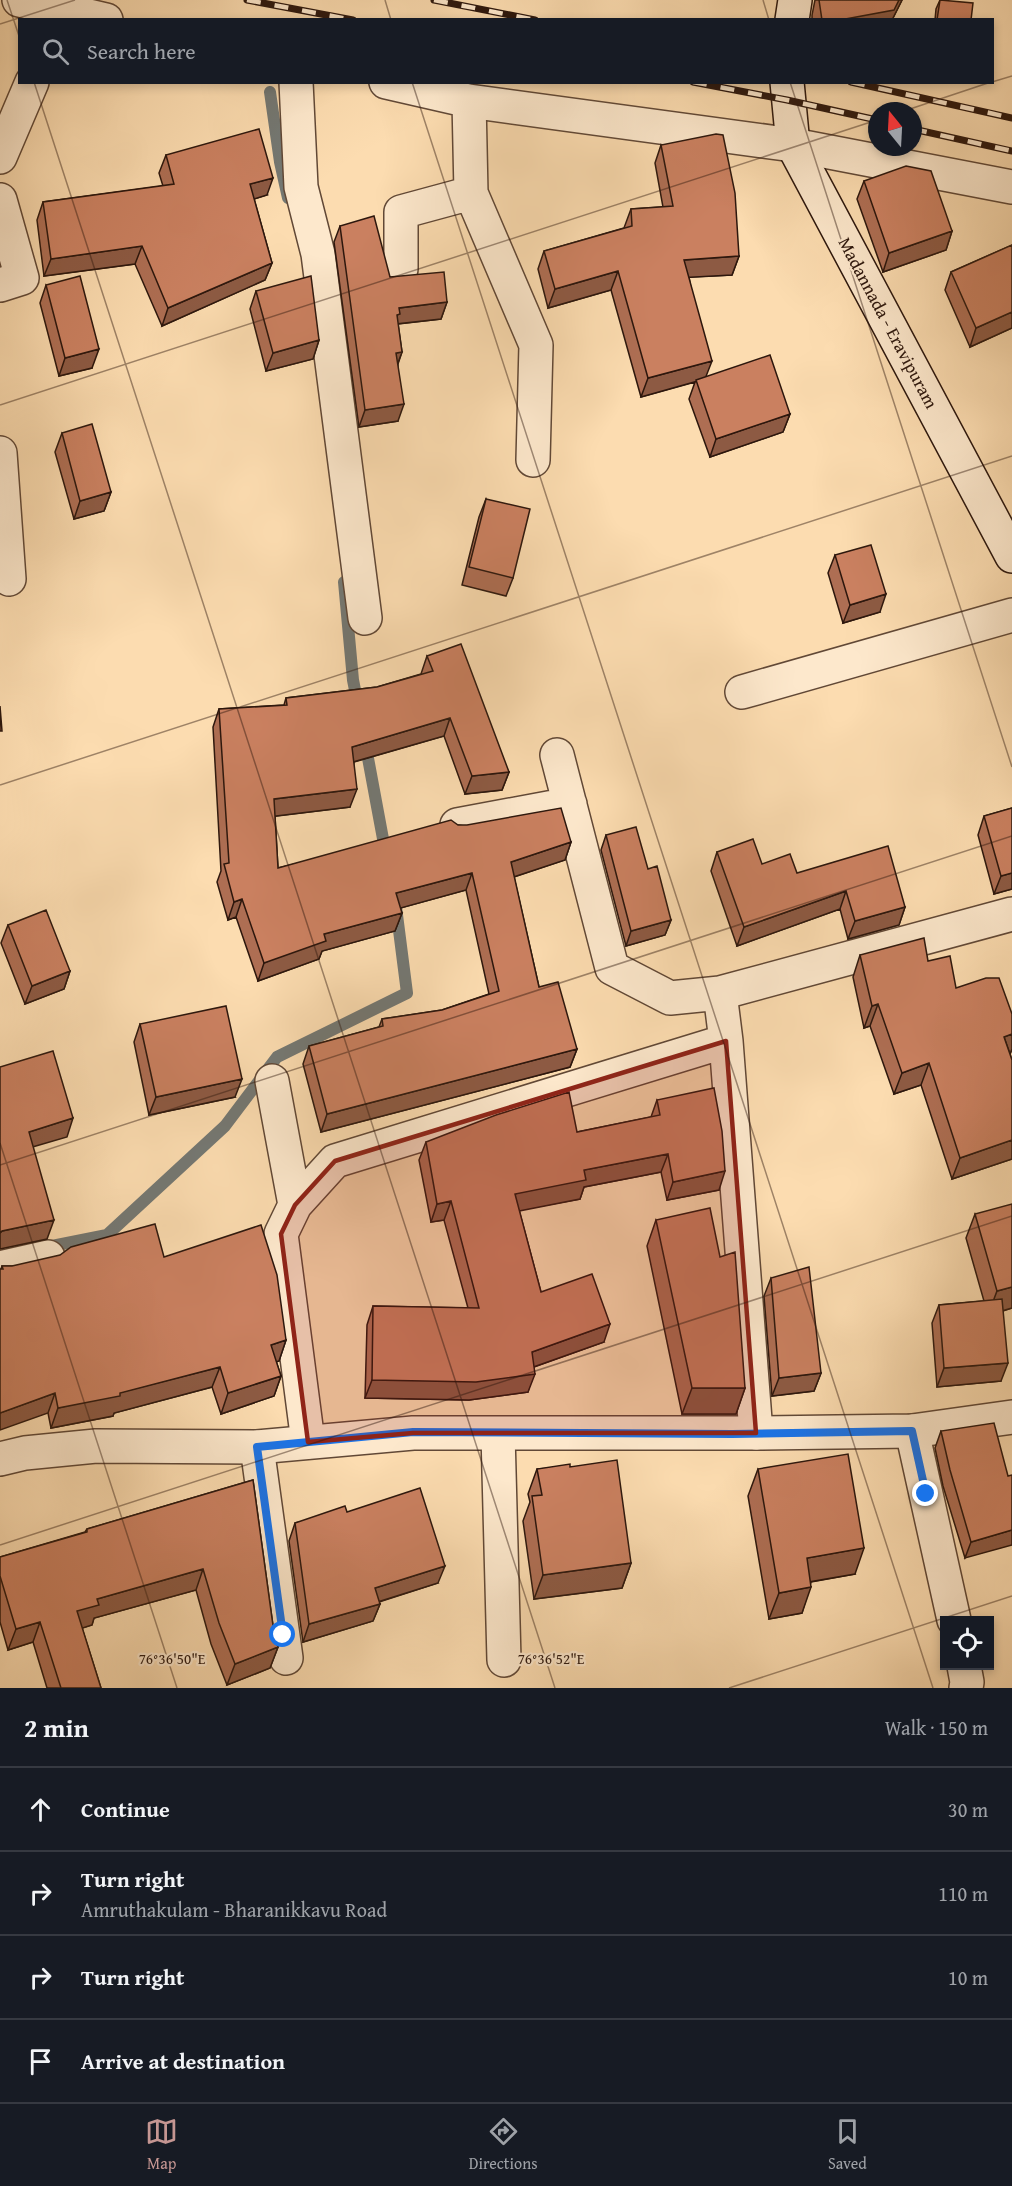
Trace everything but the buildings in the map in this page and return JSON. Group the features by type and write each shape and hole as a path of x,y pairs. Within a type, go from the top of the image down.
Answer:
{"street":[{"path":"19,0 61,15 88,18"},
{"path":"792,18 795,0"},
{"path":"0,157 31,84"},
{"path":"296,84 301,188 318,254 364,618"},
{"path":"395,84 469,101 793,145 1012,188"},
{"name":"Madannada - Eravipuram","path":"787,84 793,145 1012,556"},
{"path":"469,101 471,192 536,345 533,460"},
{"path":"401,269 401,212 471,192"},
{"path":"0,200 22,278 0,285"},
{"path":"0,453 9,579"},
{"path":"742,692 1012,615"},
{"path":"557,755 612,968 670,998 720,993 1012,914"},
{"path":"457,825 570,804"},
{"path":"720,993 726,1041 756,1433"},
{"path":"308,1442 281,1234 294,1205 335,1161 726,1041"},
{"path":"272,1081 294,1205"},
{"path":"0,1268 48,1257"},
{"path":"0,1460 25,1453 96,1446 257,1447 413,1432 498,1434 912,1431 1012,1417"},
{"path":"912,1431 953,1616"},
{"path":"498,1434 504,1660"},
{"path":"257,1447 286,1658"},
{"path":"965,1670 966,1688"}],"highlighted area":[{"path":"726,1041 756,1433 413,1433 308,1442 281,1234 295,1205 335,1161"}],"waterway":[{"path":"270,92 280,162 288,198"},
{"path":"344,582 353,680 358,705"},
{"path":"365,742 386,855"},
{"path":"42,1248 107,1235 225,1126 277,1057 407,993 396,907"}],"railway":[{"path":"247,0 342,18"},
{"path":"434,0 525,18"},
{"path":"703,84 868,118"},
{"path":"860,84 1012,118"},
{"path":"922,131 1012,151"}],"route":[{"path":"283,1635 257,1447 413,1432 732,1434 912,1431 926,1494"}]}
